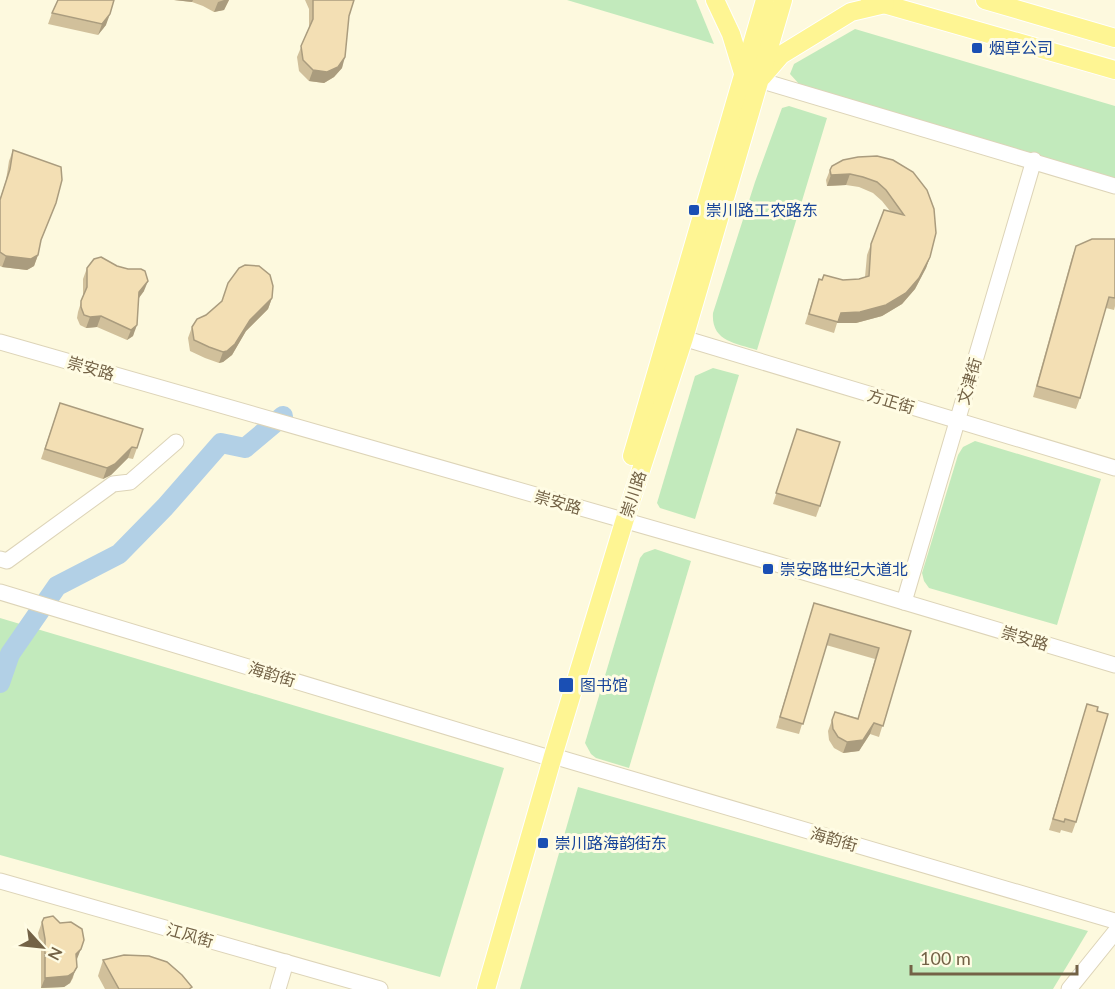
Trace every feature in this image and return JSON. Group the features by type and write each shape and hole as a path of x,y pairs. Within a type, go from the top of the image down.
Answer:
{"main road":[{"path":"715,0 751,77 851,12 878,2 1115,70"},
{"name":"崇川路","path":"474,989 548,756 676,336 751,77 765,0"},
{"name":"崇川路","path":"751,77 783,0"},
{"path":"985,0 1115,38"},
{"name":"崇川路","path":"486,989 548,756"}],"street":[{"path":"751,77 1115,186"},
{"name":"文津街","path":"904,602 1034,160"},
{"name":"方正街","path":"676,336 1115,468"},
{"name":"崇安路","path":"0,342 904,602 1115,665"},
{"path":"0,559 7,561 113,484 130,482 176,442"},
{"name":"海韵街","path":"0,592 548,756 1115,921"},
{"name":"江风街","path":"0,881 380,989"},
{"path":"1069,989 1115,932"},
{"path":"278,989 286,963"}],"green space":[{"path":"567,0 696,0 714,44"},
{"path":"855,29 1115,106 1115,178 800,85 790,74 794,64"},
{"path":"789,106 827,118 757,350 733,343 720,335 713,322 713,313 755,182 782,108"},
{"path":"713,368 739,375 695,519 660,508 657,503 695,376"},
{"path":"975,441 1101,479 1057,625 929,588 924,581 922,573 958,455 963,447"},
{"path":"655,549 691,561 629,768 596,758 585,743 640,558 644,553"},
{"path":"0,618 504,768 440,977 0,855"},
{"path":"578,787 1088,931 1053,989 520,989"}],"building":[{"path":"58,0 114,0 110,14 102,24 52,13"},
{"path":"313,0 354,0 349,16 345,57 338,67 327,72 313,70 303,60 301,46 313,19"},
{"path":"13,150 61,167 62,180 56,203 41,240 38,255 31,259 6,256 0,252 0,200 10,169"},
{"path":"877,156 893,160 913,172 927,190 934,209 936,233 930,257 919,278 906,293 886,305 860,312 841,313 838,322 809,314 819,279 822,280 824,275 843,280 869,276 871,244 884,210 904,215 886,190 877,182 850,174 831,175 832,166 843,160"},
{"path":"1092,239 1115,239 1115,298 1109,297 1080,398 1037,386 1076,246"},
{"path":"101,257 117,266 145,271 148,281 139,292 137,325 131,330 101,316 84,315 81,301 87,287 87,268 94,259"},
{"path":"245,265 259,266 270,275 273,286 272,298 250,320 235,344 227,351 223,352 194,340 192,327 197,319 206,315 222,301 228,283 239,268"},
{"path":"60,403 143,429 137,448 132,447 115,464 107,468 45,449"},
{"path":"797,429 840,442 820,506 776,493"},
{"path":"814,603 911,631 883,726 874,723 863,740 847,742 838,737 833,729 832,720 835,712 858,719 879,648 830,634 803,724 780,717"},
{"path":"1087,704 1098,707 1097,711 1108,714 1076,822 1065,819 1064,822 1053,819"},
{"path":"53,916 60,923 71,922 82,929 84,940 81,949 76,954 77,967 74,972 68,976 45,978 45,939 42,922 44,918"},
{"path":"124,955 149,956 167,962 192,987 189,989 119,989 103,960"}],"waterway":[{"path":"0,683 10,654 57,586 119,554 165,507 221,443 245,448 283,416"}],"place":[{"name":"烟草公司","path":"977,48"},
{"name":"崇川路工农路东","path":"694,210"},
{"name":"崇安路世纪大道北","path":"768,569"},
{"name":"图书馆","path":"566,685"},
{"name":"崇川路海韵街东","path":"543,843"}]}
